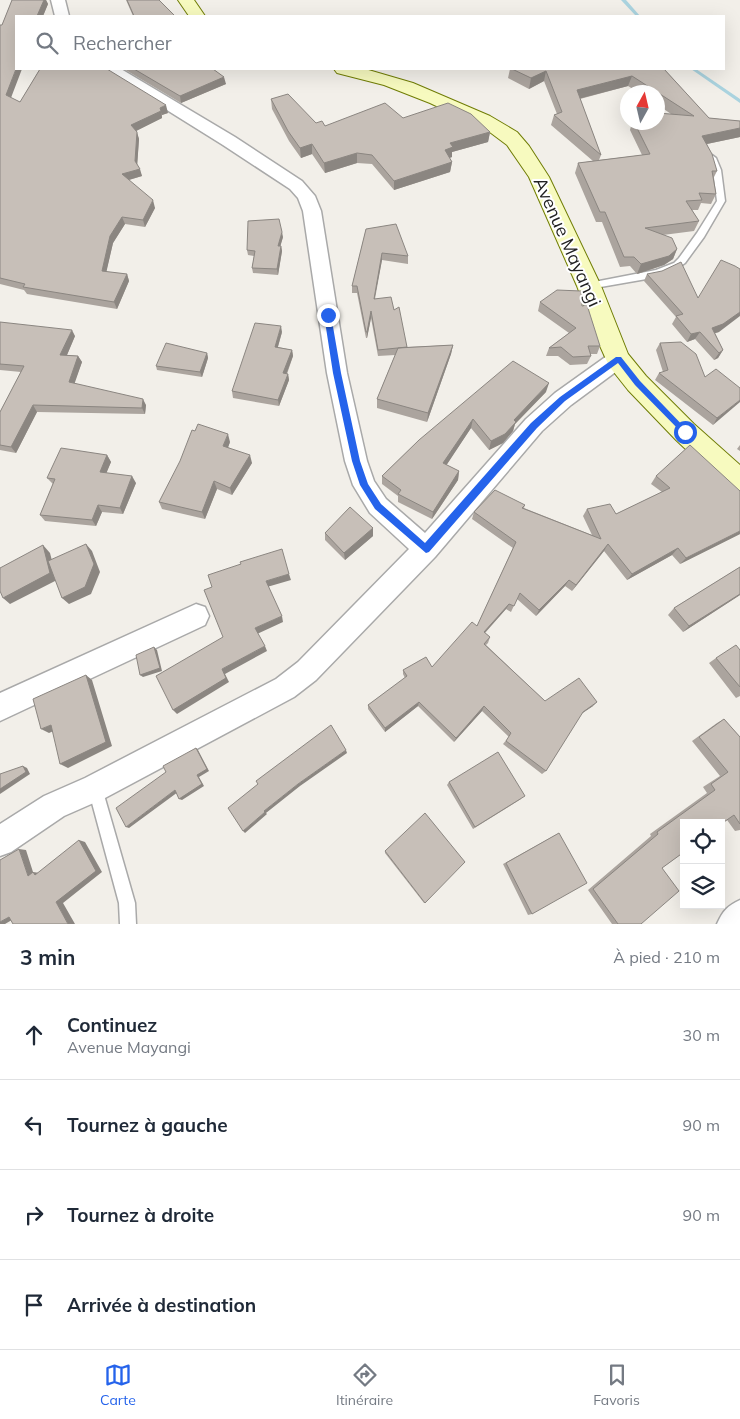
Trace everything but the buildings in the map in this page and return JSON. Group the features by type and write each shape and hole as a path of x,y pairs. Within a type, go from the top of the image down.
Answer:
{"street":[{"path":"58,0 62,15"},
{"path":"186,0 196,15"},
{"path":"113,70 229,140 296,185 306,196 312,211 337,373 364,485 378,506 426,549"},
{"name":"Avenue Mayangi","path":"348,70 366,74 435,97 498,127 519,146 539,177 589,286 604,328 618,359 637,383 685,432 740,482"},
{"path":"0,840 54,806 95,788 285,688 307,671 426,549 534,425 563,399 618,359"},
{"path":"0,707 196,616"},
{"path":"733,924 740,916"}],"lane":[{"path":"589,286 656,273 677,265 690,249 721,201 716,170 710,153"},
{"path":"95,788 127,903 128,924"}],"waterway":[{"path":"623,0 637,15"},
{"path":"694,70 740,101"}],"route":[{"path":"328,315 337,373 356,461 364,485 378,506 426,549 534,425 563,399 618,359 637,383 685,432"}]}
